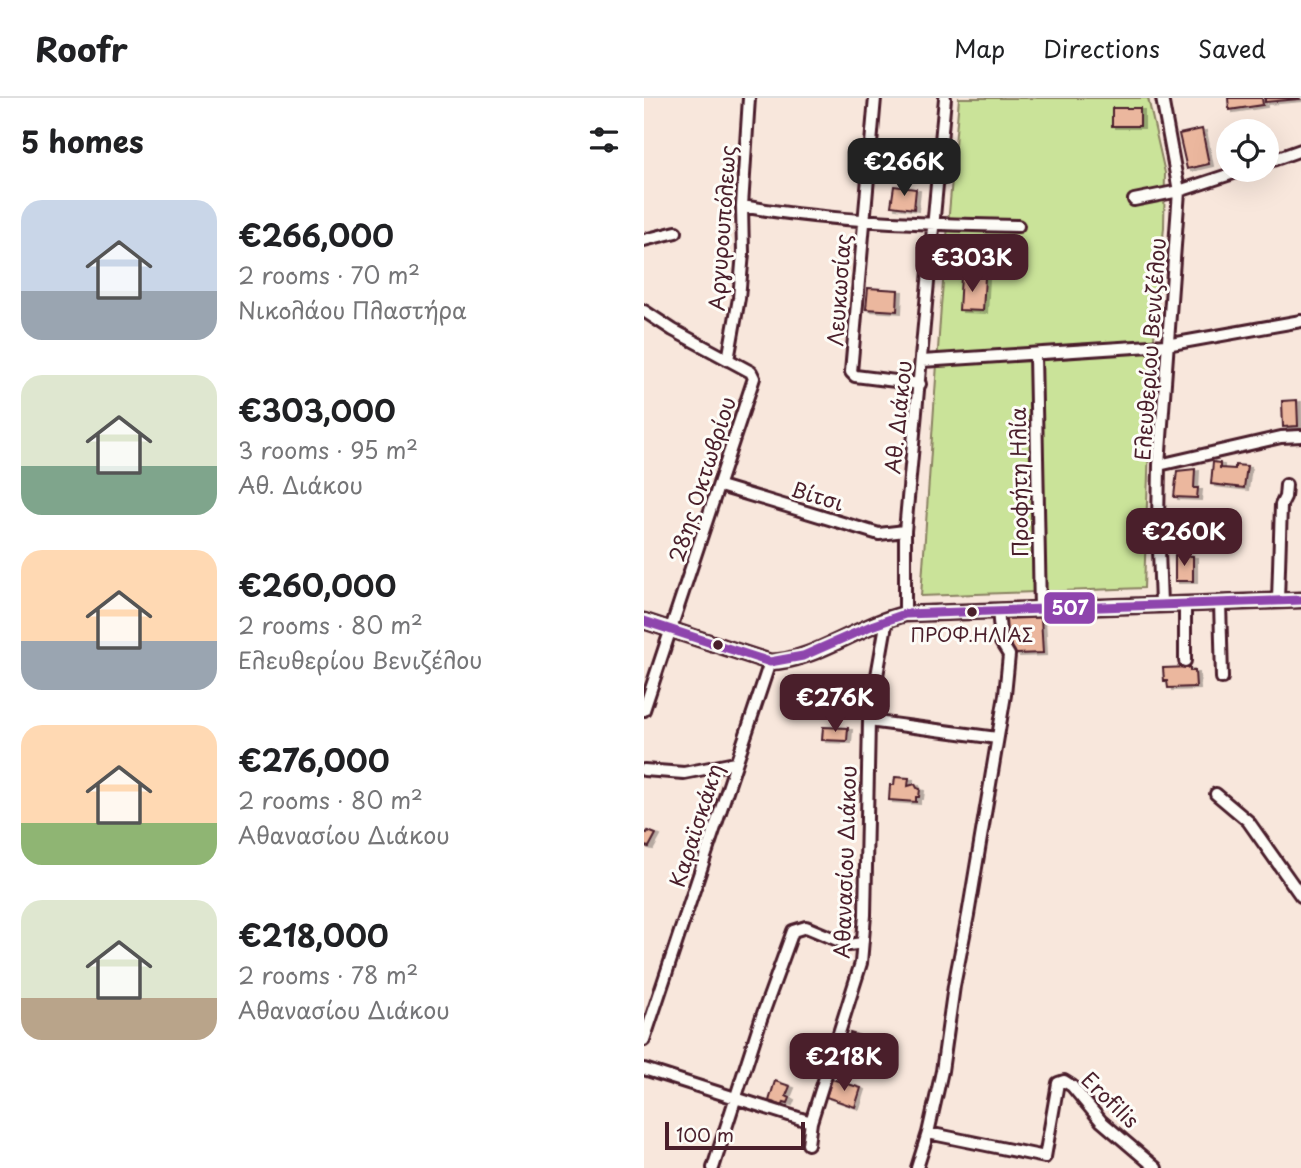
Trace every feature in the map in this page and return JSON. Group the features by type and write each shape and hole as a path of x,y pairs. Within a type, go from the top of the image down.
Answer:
{"street":[{"name":"Αργυρουπόλεως","path":"728,360 739,298 743,253 742,206 749,98"},
{"name":"Λευκωσίας","path":"875,98 851,372 855,376 920,384"},
{"name":"Αθ. Διάκου","path":"905,614 905,531 945,98"},
{"name":"Ελευθερίου Βενιζέλου","path":"1161,604 1159,465 1179,191 1162,98"},
{"path":"1279,158 1301,150"},
{"path":"1135,200 1179,191 1216,179"},
{"path":"742,206 863,219 1018,226"},
{"path":"644,240 676,232"},
{"path":"644,311 728,360"},
{"path":"922,361 1167,345 1301,321"},
{"name":"Προφήτη Ηλία","path":"1035,355 1040,609"},
{"name":"28ης Οκτωβρίου","path":"644,710 754,378 751,372 728,360"},
{"path":"1159,465 1301,436"},
{"path":"1278,600 1281,505 1286,485"},
{"name":"Βίτσι","path":"720,486 879,534 905,531"},
{"path":"644,621 770,662 796,659 887,618 905,614 1301,600"},
{"path":"1220,602 1222,678"},
{"path":"1185,604 1185,661"},
{"path":"917,1168 929,1133 942,1071 997,738 1009,655 1001,642 998,610"},
{"name":"Αθανασίου Διάκου","path":"808,1144 811,1122 861,963 869,722 887,618"},
{"name":"Καραϊσκάκη","path":"644,1040 770,662"},
{"path":"869,722 997,738"},
{"path":"644,770 684,773 735,763"},
{"path":"1216,794 1248,821 1301,896"},
{"path":"713,1168 793,931 806,927 849,945 862,943"},
{"path":"644,1069 811,1122"},
{"name":"Erofilis","path":"929,1133 1045,1157 1058,1083 1063,1081 1072,1086 1101,1121 1156,1168"}],"green space":[{"path":"959,98 1148,98 1165,173 1164,227 1152,360 1144,588 921,596 941,306"}],"building":[{"path":"1228,98 1262,98 1263,105 1229,110"},
{"path":"1265,98 1299,98 1300,99 1265,102"},
{"path":"1112,108 1140,108 1140,126 1112,126"},
{"path":"1202,129 1209,164 1187,169 1179,134"},
{"path":"894,186 916,189 914,209 891,206"},
{"path":"961,276 985,277 983,311 959,310"},
{"path":"868,288 898,290 897,311 866,309"},
{"path":"1297,400 1298,426 1283,427 1282,401"},
{"path":"1213,462 1220,463 1220,468 1235,469 1235,465 1247,466 1244,488 1211,484"},
{"path":"1195,469 1194,488 1198,488 1197,498 1174,497 1177,471"},
{"path":"1175,555 1193,556 1193,581 1175,581"},
{"path":"1041,617 1043,653 1016,654 1007,650 1004,618"},
{"path":"1190,667 1190,671 1195,671 1196,687 1168,688 1167,681 1164,681 1163,668"},
{"path":"823,727 848,728 847,741 822,740"},
{"path":"895,777 909,778 908,786 915,784 920,789 916,802 889,800 890,785 894,785"},
{"path":"644,832 656,834 649,847 644,846"},
{"path":"850,1033 867,1038 866,1043 872,1045 873,1040 886,1043 882,1057 874,1055 871,1063 852,1058 855,1046 847,1044"},
{"path":"810,1034 827,1039 821,1057 804,1051"},
{"path":"832,1079 861,1088 855,1107 826,1097"},
{"path":"775,1081 790,1086 786,1096 790,1098 783,1106 769,1101"}],"transit line":[{"name":"507","path":"644,621 770,662 803,656 905,614 1301,600"}],"place":[{"name":"ΠΡΟΦ.ΗΛΙΑΣ","path":"972,612"}]}
